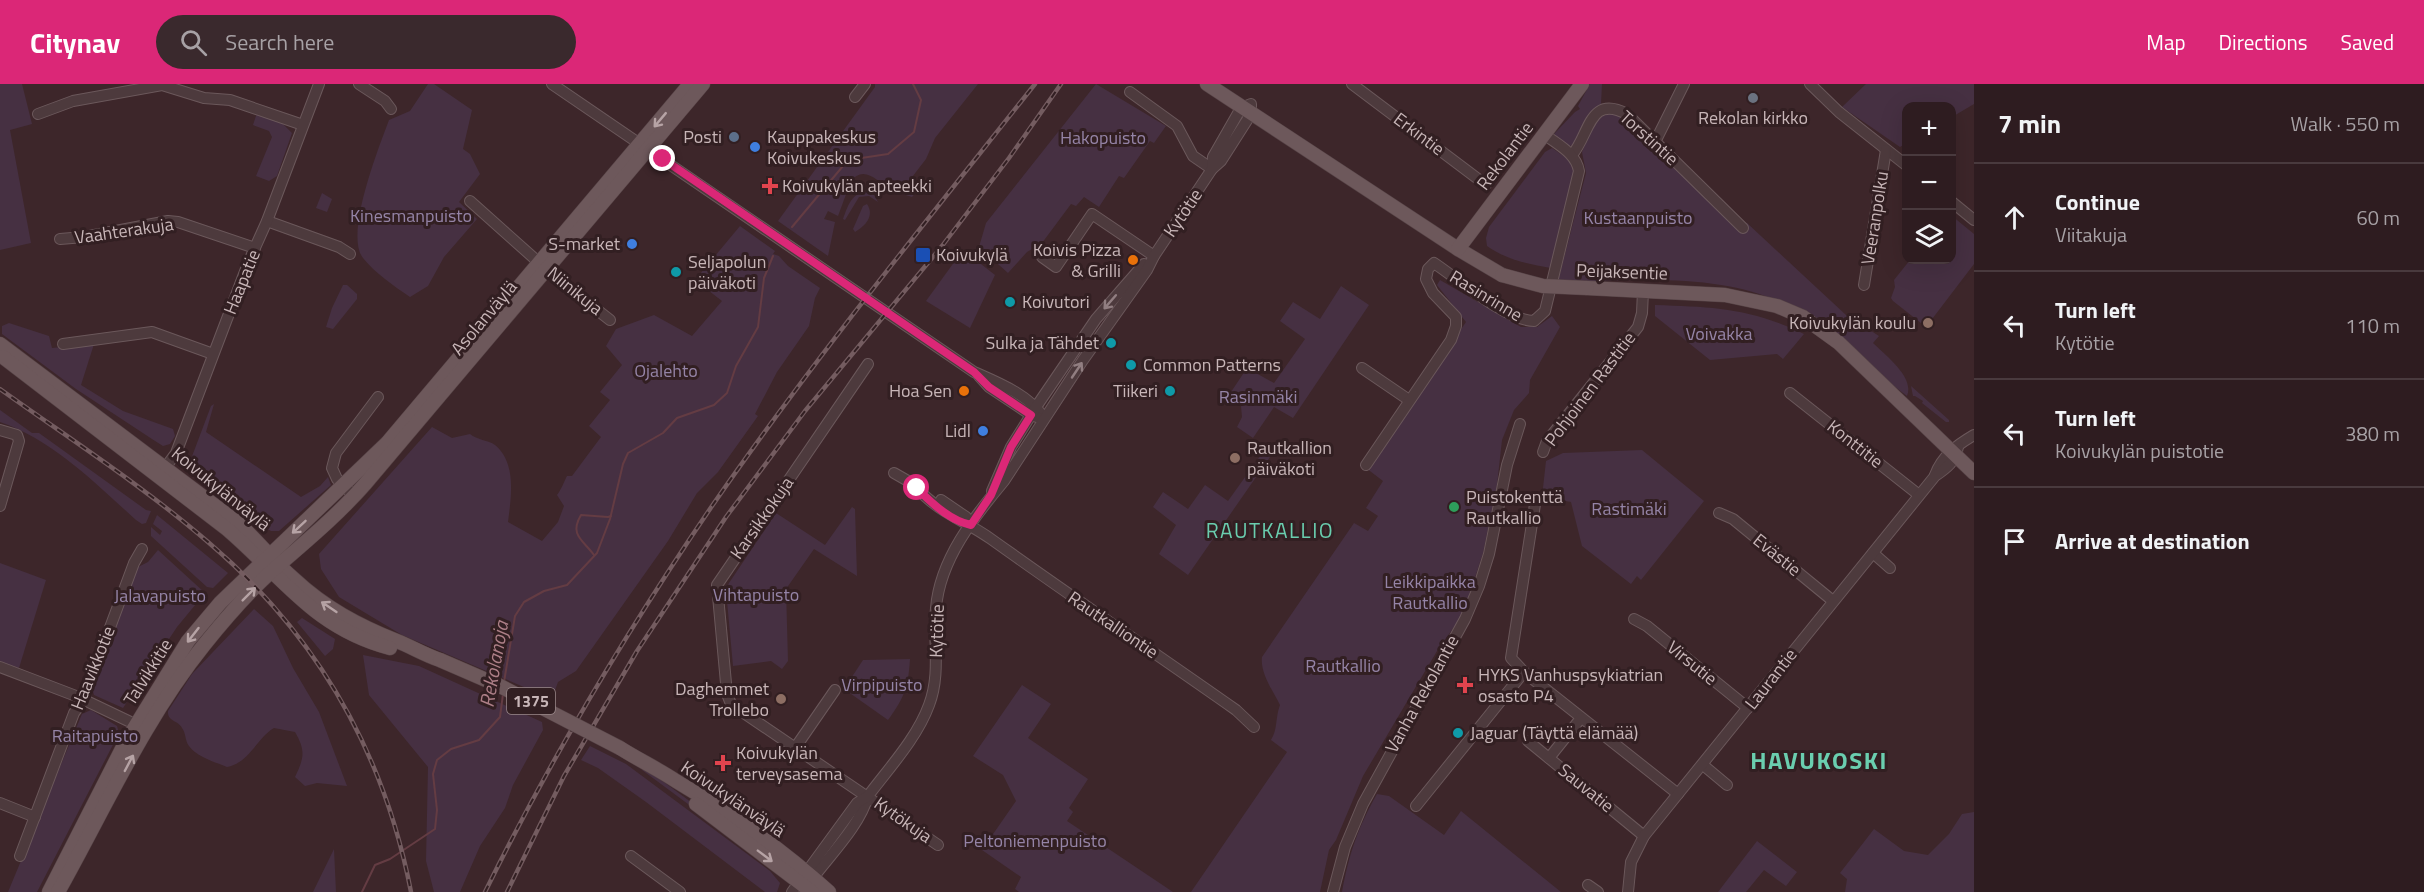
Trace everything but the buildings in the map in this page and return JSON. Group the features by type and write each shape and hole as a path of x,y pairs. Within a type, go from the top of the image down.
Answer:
{"main road":[{"name":"Asolanväylä","path":"645,147 690,84"},
{"name":"Asolanväylä","path":"271,563 354,496 645,147 704,84"},
{"name":"Peijaksentie","path":"1207,84 1458,249 1502,275 1543,286 1694,292 1751,299 1777,306 1803,317 1839,343 1909,412 1955,451 1974,473"},
{"name":"Peijaksentie","path":"1221,84 1248,109"},
{"name":"Rekolantie","path":"1458,249 1582,84"},
{"name":"Asolanväylä","path":"271,563 387,443 544,266"},
{"name":"Koivukylänväylä","path":"0,344 162,472"},
{"name":"Koivukylänväylä","path":"0,355 162,472 238,523 271,563 346,619 547,709 620,748 642,762 672,787 805,885 829,892"},
{"name":"Peijaksentie","path":"1955,451 1974,462"},
{"name":"Talvikkitie","path":"58,892 188,641 219,603 271,563"},
{"name":"Talvikkitie","path":"49,892 142,727"}],"street":[{"name":"Haapatie","path":"162,472 176,453 319,84"},
{"path":"359,84 385,101 391,109"},
{"path":"552,84 974,372 993,381 1044,418"},
{"path":"855,98 865,84"},
{"name":"Erkintie","path":"1352,84 1486,185"},
{"path":"1655,142 1684,84"},
{"path":"1809,84 1839,112 1902,162"},
{"path":"38,114 73,101 162,85 204,98 230,100 303,125"},
{"path":"1130,92 1177,126 1193,156 1212,169"},
{"name":"Torstintie","path":"1572,155 1597,112 1605,108 1616,108 1627,114 1655,142 1728,222 1743,228"},
{"name":"Kytötie","path":"805,885 857,803 868,796 923,719 930,703 935,672 936,608 940,583 947,564 991,495 1004,481 1044,418 1150,267 1154,256 1212,169 1213,157 1248,109"},
{"path":"1544,134 1572,155"},
{"name":"Veeranpolku","path":"1864,285 1886,150"},
{"name":"Rasinrinne","path":"1366,465 1451,340 1456,326 1456,317 1433,294 1425,279 1428,268 1434,263 1501,309 1523,321 1534,321 1545,311 1578,179 1578,164 1572,155"},
{"name":"Niinikuja","path":"470,201 610,320"},
{"path":"1956,205 1974,220"},
{"path":"1042,257 1056,267 1092,214 1154,256"},
{"name":"Vaahterakuja","path":"60,239 84,237 168,221 178,222 255,248"},
{"path":"267,221 339,246 350,254"},
{"name":"Kytötie","path":"991,495 1011,447 1033,411 1096,319 1145,263 1154,256"},
{"name":"Pohjoinen Rastitie","path":"1543,452 1547,441 1638,327 1642,313 1643,291"},
{"path":"63,344 152,332 213,354"},
{"name":"Karsikkokuja","path":"868,364 717,585 728,699 738,709 868,796"},
{"path":"1362,368 1409,400"},
{"name":"Konttitie","path":"1790,393 1920,495"},
{"path":"354,496 332,468 336,453 378,397"},
{"name":"Vanha Rekolantie","path":"1333,892 1345,847 1363,804 1464,619 1479,586 1489,554 1507,465 1520,424"},
{"path":"0,430 17,435 19,441 0,506"},
{"name":"Laurantie","path":"1628,892 1631,862 1644,836 1920,495 1935,476 1938,465 1974,435"},
{"name":"Rautkalliontie","path":"894,473 917,488 926,498 948,514 962,523 971,525 1236,710 1254,727"},
{"path":"1536,498 1510,655 1514,663 1524,672 1678,794"},
{"name":"Evästie","path":"1719,513 1733,519 1833,601"},
{"name":"Haavikkotie","path":"20,856 74,713 83,700 134,563 142,549"},
{"path":"1873,553 1890,568"},
{"name":"Virsutie","path":"1634,620 1647,626 1749,708"},
{"path":"0,667 83,700 142,727"},
{"path":"1416,807 1524,672"},
{"path":"795,748 836,690"},
{"path":"1549,758 1581,718"},
{"name":"Sauvatie","path":"1528,741 1644,836"},
{"path":"1703,765 1727,785"},
{"name":"Kytökuja","path":"868,796 938,845"},
{"path":"0,803 35,817"},
{"path":"631,856 680,892"},
{"path":"1588,885 1598,892"}],"green space":[{"path":"0,84 22,84 32,124 10,130 31,243 0,250"},
{"name":"Kinesmanpuisto","path":"428,84 434,84 472,110 463,149 470,154 480,174 459,202 477,219 444,257 428,286 410,297 391,284 363,258 358,247 358,231 365,190 389,120 410,111"},
{"path":"875,84 978,84 935,138 926,159 909,181 919,189 912,197 896,191 869,175 858,175 852,180 846,188 848,189 838,216 828,211 824,219 835,222 828,256 778,221"},
{"name":"Hakopuisto","path":"1096,84 1166,126 1154,143 1150,141 1124,178 1119,176 1099,207 1084,197 1076,206 1071,204 1042,243 1027,252 1008,273 979,247 986,223"},
{"path":"1590,84 1602,84 1601,104 1590,112 1575,145 1569,146 1554,134 1580,109 1578,106"},
{"path":"1866,84 1974,84 1974,104 1956,115 1956,102 1902,102 1902,146 1900,147 1842,107"},
{"path":"257,113 281,122 292,133 277,176 269,181 256,176 272,137 269,131 253,125"},
{"name":"Kustaanpuisto","path":"1610,113 1621,115 1741,229 1747,223 1846,315 1879,336 1873,343 1903,374 1907,381 1907,396 1784,303 1761,295 1729,286 1701,282 1558,281 1586,173 1582,152 1595,120"},
{"path":"1552,148 1571,161 1575,171 1551,268 1502,255 1487,246 1486,238 1489,227 1545,152"},
{"path":"867,192 874,195 878,202 869,196 859,197 845,220 843,219 854,198"},
{"path":"322,193 332,199 327,212 316,208"},
{"path":"867,204 869,217 865,224 855,232 853,229 863,206"},
{"path":"1956,219 1974,234 1974,264 1926,327 1893,301 1891,298 1895,287 1894,280 1907,264 1956,264"},
{"name":"Ojalehto","path":"740,226 775,251 773,254 779,256 788,266 820,288 815,298 809,326 777,372 755,414 758,416 718,472 697,493 668,541 576,671 558,682 552,699 402,635 339,597 321,569 319,554 432,427 452,438 470,434 495,445 502,452 507,461 511,481 508,522 542,541 558,522 564,506 557,495 567,476 572,476 601,437 589,426 610,400 600,392 622,365 606,346 616,329 654,315 692,336 722,301 695,280"},
{"path":"963,250 995,275 970,328 926,301"},
{"name":"Rautkallio","path":"1440,280 1521,327 1537,327 1552,316 1560,327 1530,380 1529,393 1514,410 1502,440 1497,485 1483,553 1470,593 1459,620 1437,651 1363,776 1336,840 1329,850 1320,892 1191,892 1287,752 1271,740 1275,732 1280,705 1265,676 1262,657 1354,523 1368,531 1378,516 1366,508 1383,481 1366,468 1466,322 1437,285"},
{"path":"343,285 347,285 357,294 357,299 333,329 326,327 332,308"},
{"name":"Rasinmäki","path":"1341,286 1369,305 1293,418 1274,407 1253,438 1237,427 1242,417 1241,406 1225,401 1247,368 1274,383 1305,339 1280,321 1293,302 1320,319"},
{"name":"Voivakka","path":"1655,305 1696,307 1749,314 1785,325 1804,334 1783,359 1777,354 1710,360 1655,316"},
{"path":"9,323 49,336 52,348 94,344 81,385 123,411 173,429 175,436 170,444 163,446 152,439 76,389 2,334 2,326"},
{"path":"1911,386 1949,422 1922,403 1923,401 1913,396"},
{"path":"214,404 206,432 301,497 320,486 328,477 331,485 279,531 271,531 264,527 191,464 211,406"},
{"path":"0,410 32,433 39,433 146,510 151,511 146,523 142,524 136,520 89,477 56,451 0,422"},
{"name":"Rastimäki","path":"1642,450 1704,501 1641,580 1637,576 1631,584 1582,546 1571,502 1542,497 1546,461 1563,453"},
{"path":"1263,452 1270,457 1188,575 1159,554 1176,525 1153,507 1163,492 1188,509 1205,485 1228,501"},
{"name":"Vihtapuisto","path":"852,507 855,509 857,576 814,549 786,589 788,661 782,669 771,661 733,666 726,590 776,513 825,545"},
{"path":"157,515 228,573 213,588 207,587 151,536 151,527 160,535 162,531 153,524"},
{"name":"Jalavapuisto","path":"158,550 205,593 177,627 123,708 94,695 92,688 136,568 148,562"},
{"path":"0,563 46,580 19,668 0,662"},
{"path":"254,609 273,626 293,668 319,712 347,786 317,783 305,786 295,777 300,765 302,750 295,732 274,728 241,761 227,767 192,750 180,725 169,717 168,711 192,674"},
{"path":"302,618 335,639 333,649 325,656 297,622"},
{"path":"363,655 419,666 542,722 543,730 513,785 505,808 480,846 460,892 434,892 426,861 428,767 369,695"},
{"name":"Virpipuisto","path":"910,659 905,691 888,720 844,689 863,660"},
{"name":"Peltoniemenpuisto","path":"1022,685 1051,704 1028,738 1088,779 1069,808 1073,812 1067,821 1173,892 1019,892 1015,889 1021,877 982,850 1016,801 1003,775 973,756"},
{"name":"Raitapuisto","path":"91,710 117,726 119,733 37,892 8,892 82,714"},
{"path":"590,746 626,764 770,871 780,883 777,892 765,892 646,802 598,768 581,760"},
{"path":"643,768 780,868 738,841 642,770"},
{"path":"1377,794 1389,796 1444,835 1461,811 1561,892 1342,892 1355,841"},
{"path":"1974,812 1974,892 1845,892 1847,879 1840,873 1874,829 1904,851 1928,855 1949,834 1962,814"},
{"path":"1757,841 1797,872 1786,886 1764,870 1746,892 1718,892"},
{"path":"334,849 336,892 313,892"}],"waterway":[{"name":"Rekolanoja","path":"792,227 848,160 888,154 914,132 921,100 913,84"},
{"name":"Rekolanoja","path":"504,682 515,616 524,602 544,591 567,585 597,553 610,519 623,464 628,453 663,433 677,418 714,405 727,393 736,366 758,327 764,278 773,256"},
{"name":"Rekolanoja","path":"594,555 577,532 576,528 581,515 611,516"},
{"name":"Rekolanoja","path":"362,892 375,865 390,859 435,829 437,810 433,774 437,760 451,749 479,740 500,717 503,694"}],"railway":[{"path":"485,892 536,792 592,695 650,599 712,506 830,345 1035,84"},
{"path":"507,892 564,776 637,651 726,517 805,411 942,246 1009,158 1061,84"},
{"path":"0,389 183,521 247,578 282,616 313,657 340,699 364,744 383,791 399,841 411,892"}],"place":[{"name":"Rekolan kirkko","path":"1753,98"},
{"name":"Posti","path":"734,137"},
{"name":"Kauppakeskus Koivukeskus","path":"755,147"},
{"name":"Koivukylän apteekki","path":"770,186"},
{"name":"S-market","path":"632,244"},
{"name":"Koivukylä","path":"923,255"},
{"name":"Koivis Pizza & Grilli","path":"1133,260"},
{"name":"Seljapolun päiväkoti","path":"676,272"},
{"name":"Koivutori","path":"1010,302"},
{"name":"Koivukylän koulu","path":"1928,323"},
{"name":"Sulka ja Tähdet","path":"1111,343"},
{"name":"Common Patterns","path":"1131,365"},
{"name":"Hoa Sen","path":"964,391"},
{"name":"Tiikeri","path":"1170,391"},
{"name":"Lidl","path":"983,431"},
{"name":"Rautkallion päiväkoti","path":"1235,458"},
{"name":"Puistokenttä Rautkallio","path":"1454,507"},
{"name":"HYKS Vanhuspsykiatrian osasto P4","path":"1465,685"},
{"name":"Daghemmet Trollebo","path":"781,699"},
{"name":"Jaguar (Täyttä elämää)","path":"1458,733"},
{"name":"Koivukylän terveysasema","path":"723,763"}],"district":[{"name":"RAUTKALLIO","path":"1270,531"},
{"name":"HAVUKOSKI","path":"1819,761"}],"route":[{"path":"663,159 974,372 989,387 1031,415 1011,447 991,495 971,525 962,523 948,514 926,498 917,488"}],"park label":[{"name":"Leikkipaikka Rautkallio","path":"1430,592"}]}
